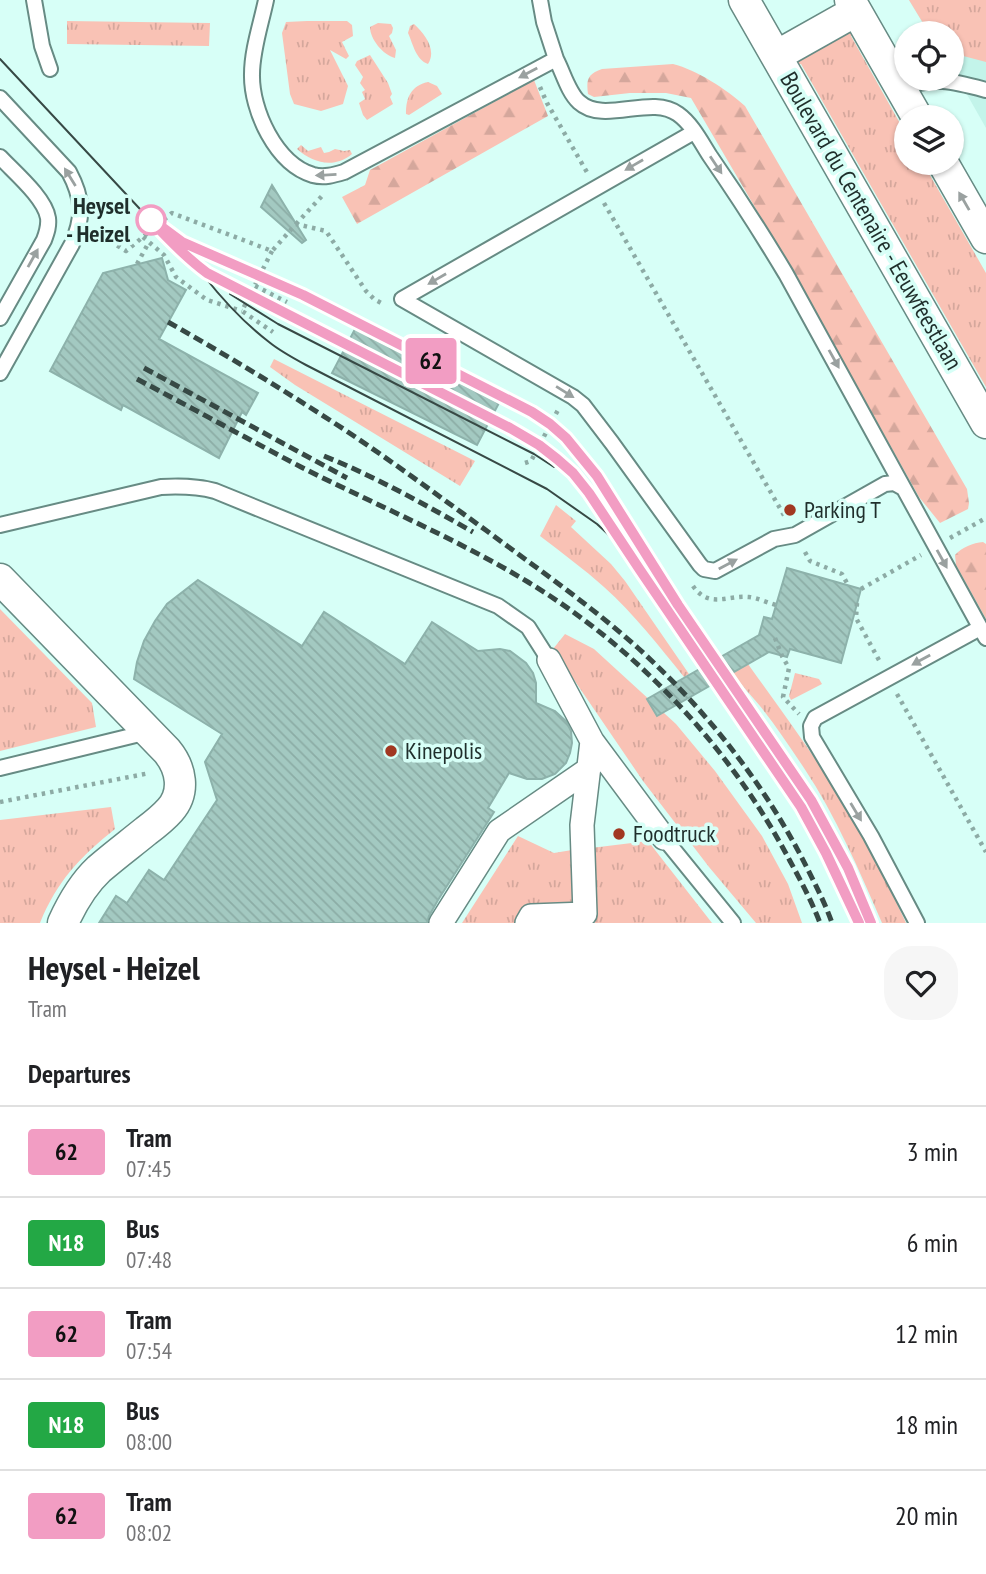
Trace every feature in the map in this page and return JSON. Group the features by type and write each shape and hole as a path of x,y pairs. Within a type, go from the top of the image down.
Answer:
{"street":[{"name":"Boulevard du Centenaire - Eeuwfeestlaan","path":"744,0 986,423"},
{"name":"Boulevard du Centenaire - Eeuwfeestlaan","path":"776,56 853,6 894,78"},
{"path":"950,175 986,238"},
{"path":"0,579 167,751 179,773 169,781 178,798 169,812 99,870 85,885 63,923"},
{"path":"549,660 592,741 664,838"},
{"path":"527,923 531,916 585,914 582,825 592,741"},
{"path":"442,923 499,831 589,769"}],"lane":[{"path":"34,0 42,46 50,69"},
{"path":"266,0 251,75 256,110 274,144 289,161 315,176 330,177 344,172 556,59"},
{"path":"540,0 556,59 579,102 603,110 665,107 682,117 694,132 757,225 786,274 983,633 888,678 815,718 811,726 812,737 871,836 917,923"},
{"path":"964,85 986,90"},
{"path":"0,98 69,172 80,200 81,216 72,244 0,373"},
{"path":"694,132 402,299 583,405 704,569 715,571 774,539 795,535 885,484 894,483 903,488"},
{"path":"0,158 45,208 48,230 0,318"},
{"path":"0,525 161,488 186,486 215,491 498,606 528,627 549,660"},
{"path":"0,768 149,732"},
{"path":"664,838 733,923"}],"path":[{"path":"535,69 547,103 810,561 842,574 848,585"},
{"path":"110,241 127,251 172,214 272,251"},
{"path":"242,311 272,251 296,224 326,231 366,291 386,306"},
{"path":"143,237 164,255 176,277 207,300 242,311 273,332"},
{"path":"137,264 149,242"},
{"path":"255,286 287,302"},
{"path":"525,463 531,461 542,432 560,406 567,411"},
{"path":"861,589 986,518"},
{"path":"689,580 696,592 705,598 716,600 750,597 776,605"},
{"path":"858,603 856,618 986,852"},
{"path":"775,638 789,668 783,697 811,726"},
{"path":"0,802 169,781"}],"shaded area":[{"path":"909,0 986,0 986,128 964,89 964,21 922,21"}],"green space":[{"path":"909,0 986,0 986,62 964,56 964,21 922,21"},
{"path":"67,21 210,23 209,46 67,44"},
{"path":"347,21 352,25 353,36 342,42 349,56 346,59 330,50 348,86 343,104 321,111 294,104 290,94 282,33 286,22"},
{"path":"378,23 391,24 393,28 389,36 396,50 395,58 382,50 372,36 370,27"},
{"path":"414,24 426,37 430,48 428,64 418,55 408,33 410,26"},
{"path":"845,28 856,33 851,36 894,113 894,175 930,175 986,273 986,387 801,64 795,66 796,57"},
{"path":"370,55 388,83 393,104 367,120 359,103 365,99 362,92 365,90 360,83 363,77 355,65 357,61"},
{"path":"673,64 711,81 745,106 967,489 968,509 940,523 919,497 808,298 691,98 666,93 594,97 588,94 589,78 602,69"},
{"path":"534,80 548,116 357,224 342,197 365,185 370,170"},
{"path":"428,82 437,86 442,94 409,115 406,114 411,93 417,86"},
{"path":"301,145 308,151 321,147 324,153 335,149 350,150 352,154 338,162 317,161 297,149"},
{"path":"274,359 475,461 460,486 295,385 270,367"},
{"path":"556,505 576,521 571,527 611,564 625,581 689,674 684,677 615,597 540,536"},
{"path":"983,542 986,544 986,619 956,565 955,555 968,546"},
{"path":"0,609 92,703 96,727 0,751"},
{"path":"565,634 594,649 676,724 715,771 762,836 788,884 802,923 756,923 709,867 643,781 553,649"},
{"path":"748,664 850,813 906,923 882,923 816,786 772,721 733,673"},
{"path":"795,673 819,679 822,684 791,700 789,696"},
{"path":"111,807 115,829 91,850 62,882 40,923 0,923 0,820"},
{"path":"518,836 554,853 572,850 576,906 517,923 462,923"},
{"path":"648,841 712,923 595,923 591,848"}],"building":[{"path":"272,185 306,240 302,243 261,207"},
{"path":"162,258 168,280 186,290 159,339 258,393 246,415 242,412 219,458 123,405 121,410 50,371 103,273"},
{"path":"355,329 499,403 477,445 332,373"},
{"path":"787,568 861,589 841,663 790,649 787,657 769,652 657,716 647,699 759,635 764,617 772,619"},
{"name":"Kinepolis","path":"198,580 302,646 324,612 405,664 432,622 478,651 510,651 526,663 533,673 536,703 555,711 566,721 571,731 572,743 566,763 555,774 542,779 527,779 509,773 488,808 494,812 438,900 427,923 99,923 116,896 127,903 149,870 164,880 217,800 205,762 222,734 134,679 144,641 155,621 167,604"}],"tram line":[{"path":"0,59 153,223"},
{"path":"147,216 182,242 303,295 532,412 566,438 597,476 678,605 811,800 848,868 871,923"},
{"name":"62","path":"859,923 801,807 573,473 539,445 510,428 207,273 178,250 147,216 182,242 303,295 532,412 566,438 597,476 678,605 811,800 848,868 871,923"},
{"path":"190,261 221,281 511,428 539,445 573,473 801,807 859,923"},
{"path":"204,276 242,319 282,351 547,489 610,536"},
{"path":"230,294 278,324 534,454 554,467"}],"railway":[{"path":"168,322 279,388 381,454 564,588 638,648 708,719 748,771 785,827 822,897 832,923"},
{"path":"144,368 347,478"},
{"path":"137,379 301,467 500,566 528,582 607,638 678,704 710,740 766,819 820,923"},
{"path":"324,456 381,482 473,532"}],"place":[{"name":"Heysel - Heizel","path":"151,220"},
{"name":"Parking T","path":"790,510"},
{"name":"Kinepolis","path":"391,751"},
{"name":"Foodtruck","path":"619,834"}]}
